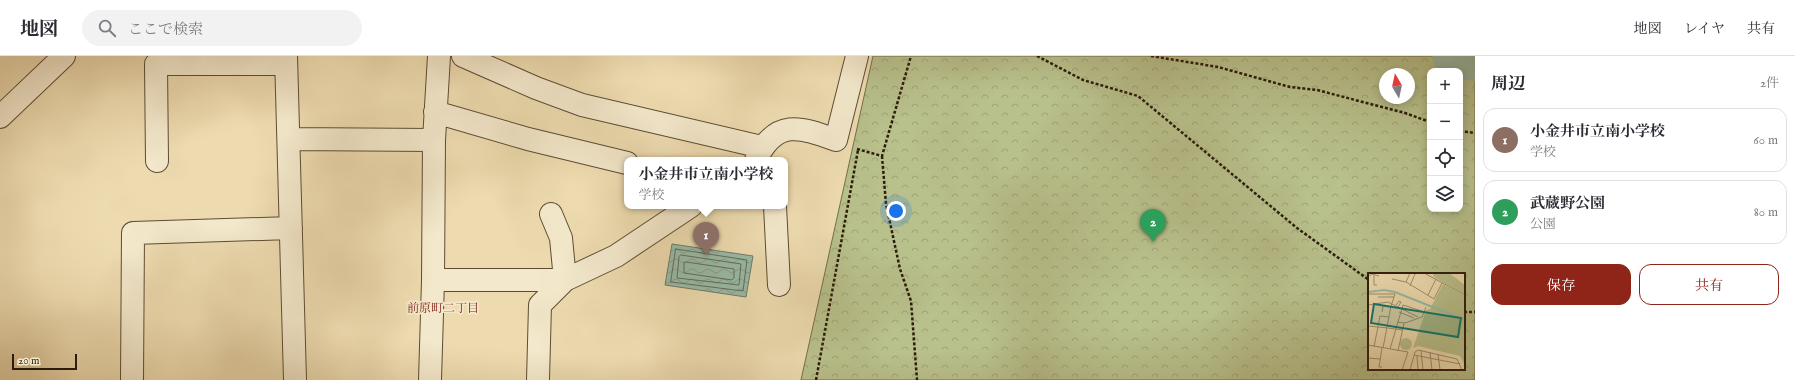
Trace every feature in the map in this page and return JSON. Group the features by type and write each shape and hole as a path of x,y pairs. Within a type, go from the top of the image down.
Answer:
{"street":[{"path":"0,117 64,56"},
{"path":"430,380 433,280 434,140 439,56"},
{"path":"463,56 536,88 582,105 762,156 768,139 782,131 805,129 836,140 857,56"},
{"path":"158,161 156,64 286,60 295,380"},
{"path":"435,112 528,139 624,163"},
{"path":"289,139 434,140"},
{"path":"538,380 540,305 559,286 616,256 686,209"},
{"path":"775,209 778,285"},
{"path":"551,214 561,238 553,380"},
{"path":"132,380 133,233 291,228"},
{"path":"433,280 559,286"}],"path":[{"path":"911,56 882,156 886,204 900,269 911,301 917,380"},
{"path":"1037,56 1083,80 1138,96 1297,228 1368,279"},
{"path":"1151,56 1218,67 1290,86 1317,90 1405,113 1427,121"},
{"path":"1463,131 1475,133"},
{"path":"836,140 858,150 882,156"},
{"path":"816,380 858,150"}],"green space":[{"path":"873,56 1475,56 1475,380 801,380"}],"water":[{"path":"672,244 753,256 746,297 665,285"}],"waterway":[{"path":"1452,56 1475,62"}],"place":[{"name":"武蔵野公園","path":"1153,242"},
{"name":"小金井市立南小学校","path":"706,255"}],"district":[{"name":"前原町二丁目","path":"443,308"}]}
